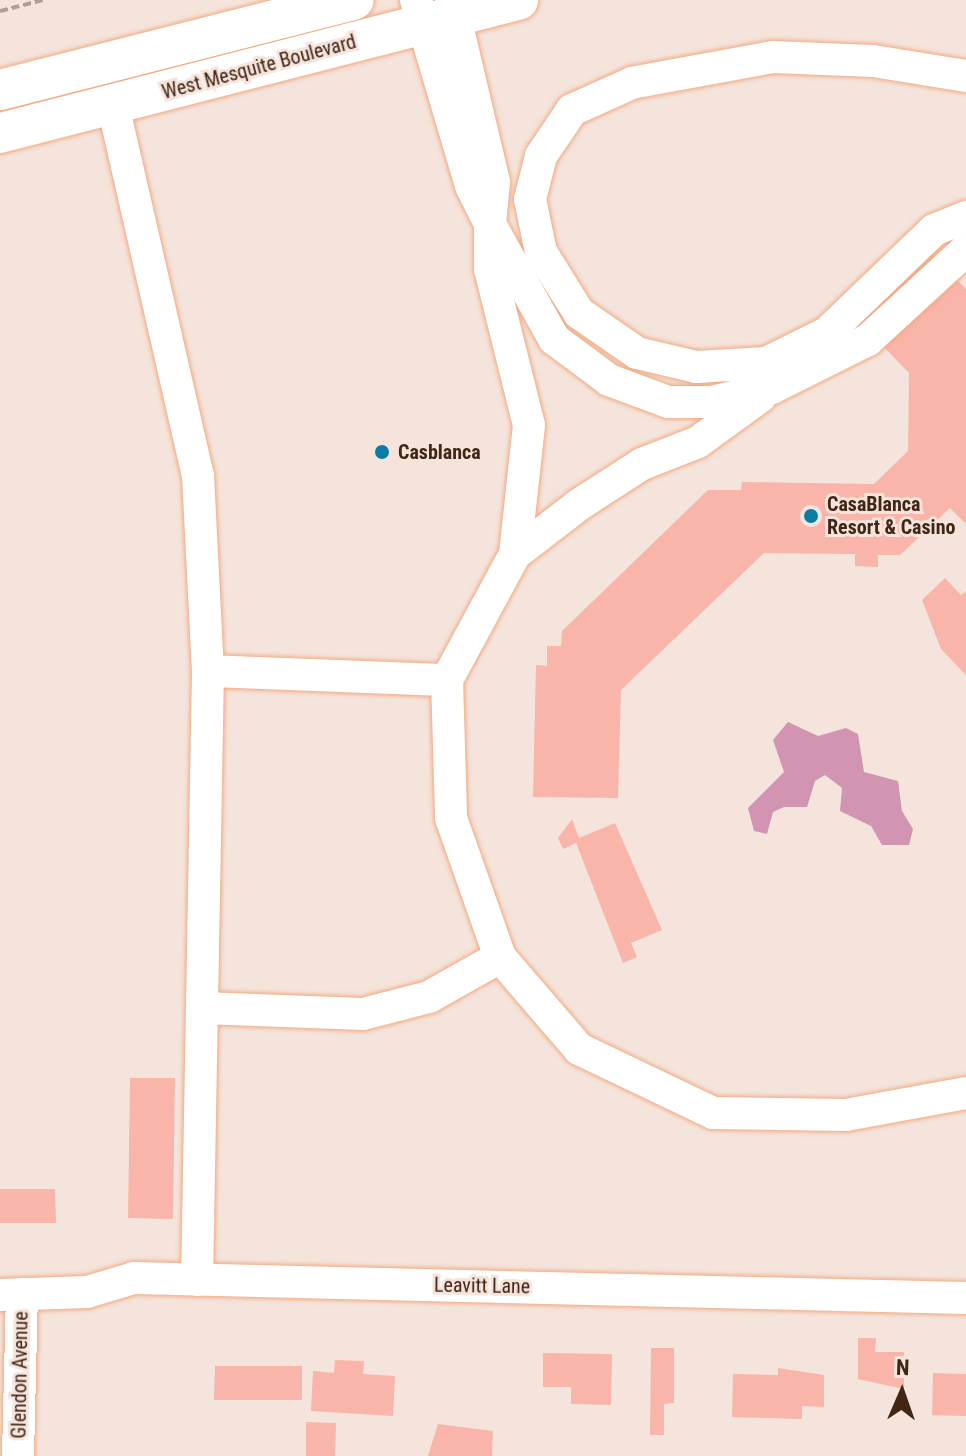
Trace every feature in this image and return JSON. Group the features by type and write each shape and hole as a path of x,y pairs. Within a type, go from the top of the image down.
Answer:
{"main road":[{"name":"West Mesquite Boulevard","path":"0,90 354,0"},
{"name":"West Mesquite Boulevard","path":"0,133 113,105 437,10 518,0"}],"street":[{"path":"437,10 471,186 554,339 609,380 668,402 711,402 772,388"},
{"path":"966,76 873,61 773,57 632,83 572,110 541,156 530,199 541,252 579,313 637,353 696,367 766,363 827,333 934,230 966,217"},
{"path":"113,105 198,475 208,671 197,1280"},
{"path":"490,224 530,199"},
{"path":"490,224 490,269 529,425 515,554 447,680 451,818 500,957 579,1049 713,1113 846,1115 966,1093"},
{"path":"515,554 592,496 698,442 772,388 868,340 966,250"},
{"path":"208,671 447,680"},
{"path":"202,1008 363,1014 429,997 500,957"},
{"name":"Leavitt Lane","path":"11,1294 87,1292 134,1278 966,1298"},
{"name":"Glendon Avenue","path":"11,1294 18,1456"}],"path":[{"path":"0,11 43,0"}],"shaded area":[{"path":"788,722 818,736 846,728 858,734 864,772 898,781 902,811 913,829 909,845 882,845 871,826 840,811 842,788 825,775 815,781 807,807 784,807 773,812 767,834 754,831 748,808 784,772 773,740"}],"building":[{"name":"CasaBlanca Resort & Casino","path":"926,247 966,289 966,524 950,508 900,555 878,555 878,567 855,566 855,554 764,553 621,690 618,798 533,797 536,665 547,666 547,646 561,646 562,631 708,490 741,490 742,482 874,484 908,451 909,373 854,316"},
{"name":"CasaBlanca Resort & Casino","path":"945,578 961,595 966,591 966,675 941,649 922,600"},
{"path":"572,819 579,838 615,823 662,930 631,943 637,957 623,963 576,843 563,849 558,838"},
{"path":"130,1078 175,1078 173,1219 128,1218"},
{"path":"0,1189 55,1189 56,1223 0,1223"},
{"path":"858,1338 876,1338 875,1352 904,1352 904,1389 858,1379"},
{"path":"651,1348 674,1348 674,1403 664,1404 664,1435 650,1435"},
{"path":"543,1353 612,1354 611,1405 571,1404 571,1387 543,1387"},
{"path":"335,1360 364,1361 363,1374 395,1376 393,1416 311,1411 313,1371 334,1373"},
{"path":"215,1366 302,1366 302,1400 214,1400"},
{"path":"778,1368 824,1375 824,1407 802,1406 802,1419 732,1417 733,1374 778,1375"},
{"path":"933,1373 966,1374 966,1416 932,1415"},
{"path":"306,1422 336,1423 335,1456 306,1456"},
{"path":"438,1424 493,1431 492,1456 428,1456"}],"place":[{"name":"Casblanca","path":"382,452"},
{"name":"CasaBlanca Resort & Casino","path":"811,516"}]}
